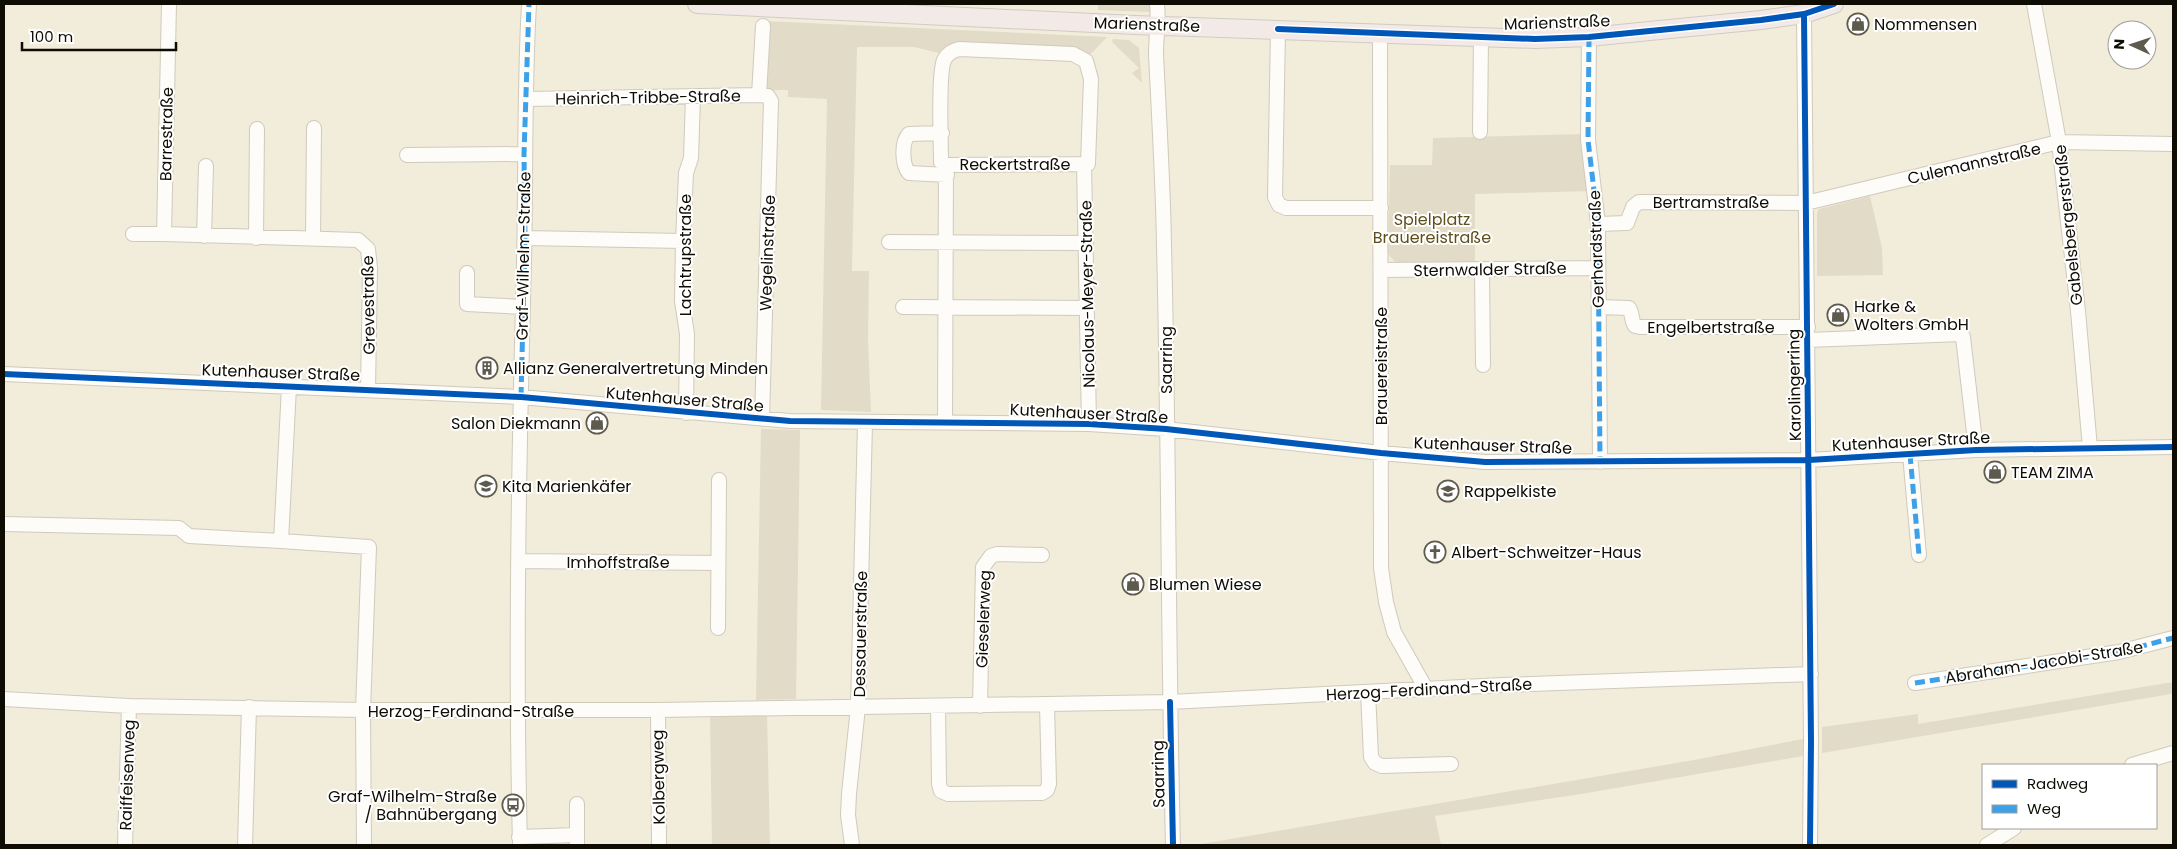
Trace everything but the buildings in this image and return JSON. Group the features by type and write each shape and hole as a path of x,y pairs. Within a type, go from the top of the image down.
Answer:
{"main road":[{"name":"Marienstraße","path":"697,4 1157,25 1535,39 1589,37 1752,21 1804,14 1834,4"}],"street":[{"name":"Barrestraße","path":"164,234 169,4"},
{"name":"Graf-Wilhelm-Straße","path":"529,4 524,154 525,238 520,397 518,561 517,712 520,841 577,840 577,804"},
{"name":"Saarring","path":"1157,4 1156,51 1162,150 1166,304 1166,429 1173,845"},
{"name":"Gabelsbergerstraße","path":"2034,4 2059,142 2077,304 2090,448"},
{"name":"Karolingerring","path":"1804,14 1809,460 1810,845"},
{"name":"Heinrich-Tribbe-Straße","path":"527,99 759,95 763,26"},
{"path":"1278,29 1275,197 1279,205 1286,208 1381,208"},
{"name":"Brauereistraße","path":"1380,33 1381,568 1386,602 1394,632 1426,689"},
{"path":"1480,132 1481,37"},
{"name":"Gerhardstraße","path":"1589,37 1588,140 1598,224 1600,462"},
{"name":"Nicolaus-Meyer-Straße","path":"942,134 943,62 952,51 960,49 1073,54 1086,61 1091,73 1088,164 1084,164 1088,424"},
{"name":"Wegelinstraße","path":"759,95 768,96 771,101 762,419"},
{"name":"Lachtrupstraße","path":"686,413 687,334 682,301 683,241 686,173 691,158 693,97"},
{"path":"313,239 314,128"},
{"path":"256,238 257,129"},
{"name":"Reckertstraße","path":"942,134 909,134 905,142 904,165 909,174 915,175 946,170 1084,164"},
{"path":"942,134 941,162 946,170 945,422"},
{"name":"Culemannstraße","path":"1806,203 2059,142 2173,144"},
{"path":"407,155 524,154"},
{"path":"204,236 206,166"},
{"name":"Bertramstraße","path":"1598,224 1627,223 1634,207 1639,202 1806,203"},
{"path":"133,234 164,234"},
{"name":"Grevestraße","path":"164,234 358,240 368,249 370,268 368,390"},
{"path":"525,238 683,241"},
{"path":"889,242 1086,243"},
{"name":"Sternwalder Straße","path":"1381,270 1598,268"},
{"path":"1482,270 1483,365"},
{"path":"468,273 467,304 523,307"},
{"path":"903,307 1087,308"},
{"name":"Engelbertstraße","path":"1598,307 1629,308 1632,312 1632,322 1635,326 1640,327 1808,334"},
{"path":"1808,334 1961,334 1963,337 1976,450"},
{"name":"Kutenhauser Straße","path":"4,374 520,397 762,419 865,423 1088,424 1166,429 1381,453 1485,462 1809,460 1976,450 2173,447"},
{"path":"281,541 289,387"},
{"name":"Dessauerstraße","path":"852,845 848,815 858,707 865,423"},
{"name":"Kutenhauser Straße","path":"1910,454 1919,555"},
{"path":"718,628 719,480"},
{"path":"4,524 179,528 189,536 370,547 363,710 364,845"},
{"name":"Gieselerweg","path":"980,706 983,567 991,556 997,554 1042,555"},
{"name":"Imhoffstraße","path":"518,561 718,563"},
{"name":"Abraham-Jacobi-Straße","path":"1915,683 2119,652 2173,638"},
{"name":"Herzog-Ferdinand-Straße","path":"4,699 129,706 517,712 980,706 1170,702 1426,689 1810,674"},
{"path":"1368,692 1370,757 1374,763 1382,766 1451,764"},
{"path":"938,706 939,784 941,791 948,794 1042,793 1047,790 1049,784 1047,704"},
{"name":"Raiffeisenweg","path":"125,845 129,706"},
{"path":"245,845 249,707"},
{"name":"Kolbergweg","path":"658,710 659,844"},
{"path":"2135,764 2173,753"},
{"path":"1987,845 2012,829"}],"green space":[{"path":"1098,4 1150,4 1151,12 1098,10"},
{"path":"765,21 1107,37 1086,59 943,54 914,47 857,47 852,271 869,271 868,340 871,412 821,410 827,99 788,97 788,90 762,90"},
{"path":"1113,39 1129,40 1139,48 1142,83 1132,73 1139,68 1112,42"},
{"name":"Spielplatz Brauereistraße","path":"1585,134 1592,191 1475,194 1475,262 1396,263 1388,254 1390,165 1432,165 1433,138"},
{"path":"1870,196 1882,248 1883,275 1817,276 1817,213 1819,209"},
{"path":"761,429 800,430 796,699 756,700"},
{"path":"2173,682 2173,693 2171,694 1822,753 1822,727 1918,714 1918,724"},
{"path":"767,714 770,845 712,845 710,715"},
{"path":"1803,739 1803,756 1581,794 1435,816 1441,845 1195,845 1694,760"}],"marked path":[{"path":"521,397 525,238 524,154 529,4"},
{"path":"1589,37 1588,140 1598,224 1600,462"},
{"path":"1910,454 1919,555"},
{"path":"1915,683 2119,652 2173,638"}],"cycle path":[{"path":"1278,29 1535,39 1589,37 1761,20 1804,14 1834,4"},
{"path":"1804,14 1811,741 1810,845"},
{"path":"4,374 521,397 790,421 1089,424 1166,429 1381,453 1485,462 1809,460 1976,450 2173,447"},
{"path":"1170,702 1173,845"}],"place":[{"name":"Nommensen","path":"1858,24"},
{"name":"Harke & Wolters GmbH","path":"1838,315"},
{"name":"Allianz Generalvertretung Minden","path":"487,368"},
{"name":"Salon Diekmann","path":"597,423"},
{"name":"TEAM ZIMA","path":"1995,472"},
{"name":"Kita Marienkäfer","path":"486,486"},
{"name":"Rappelkiste","path":"1448,491"},
{"name":"Albert-Schweitzer-Haus","path":"1435,552"},
{"name":"Blumen Wiese","path":"1133,584"},
{"name":"Graf-Wilhelm-Straße / Bahnübergang","path":"513,805"}]}
